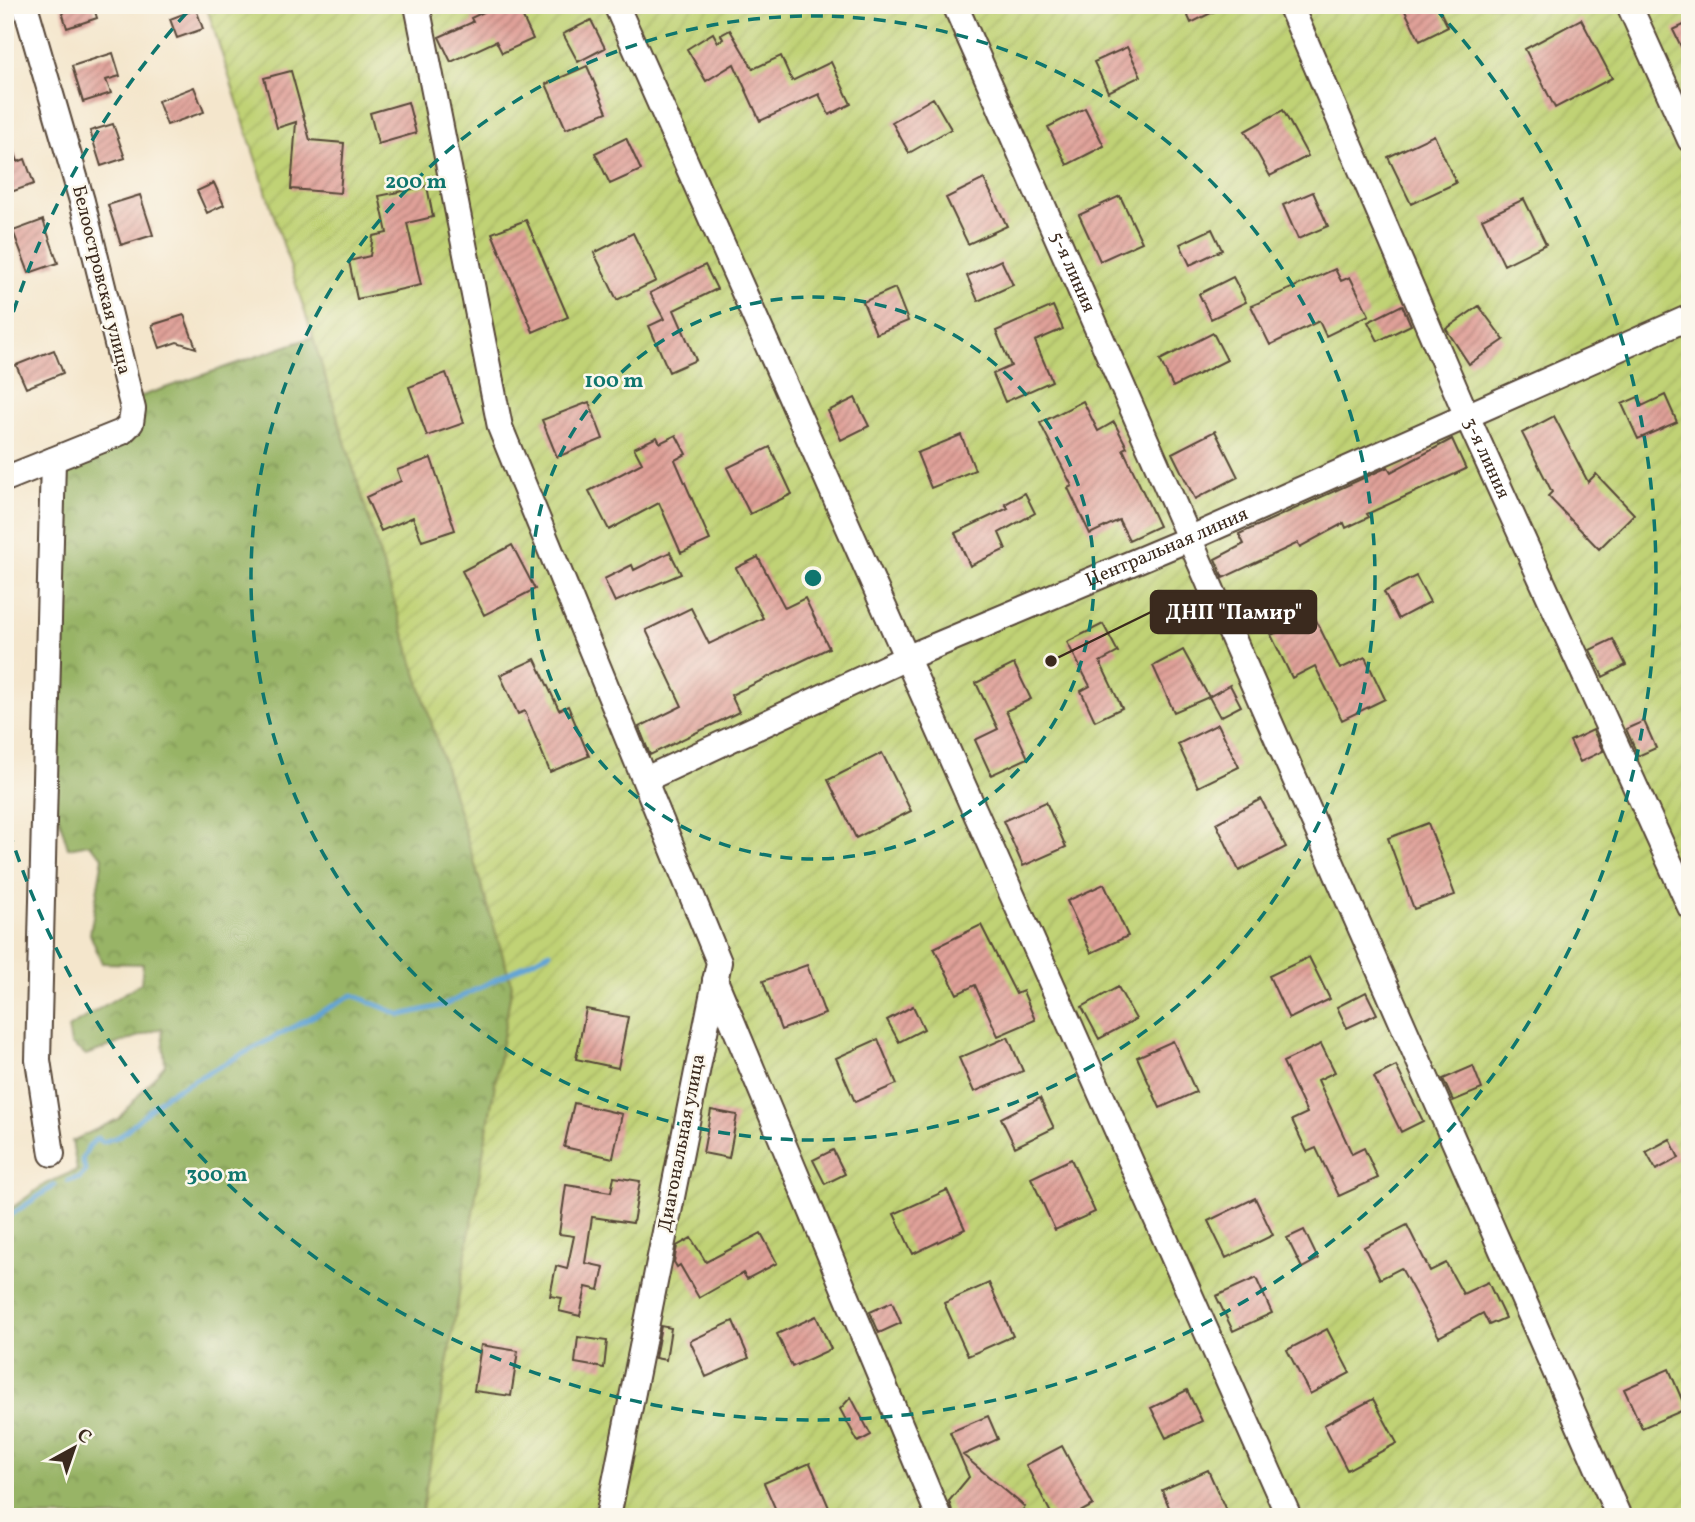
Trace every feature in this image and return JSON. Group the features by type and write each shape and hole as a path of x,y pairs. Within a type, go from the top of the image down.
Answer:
{"street":[{"name":"Белоостровская улица","path":"5,479 122,432 131,423 133,409 82,201 25,5"},
{"name":"Диагональная улица","path":"417,5 500,427 719,962 608,1517"},
{"path":"617,5 1289,1517"},
{"name":"5-я линия","path":"955,5 1619,1517"},
{"name":"3-я линия","path":"1290,5 1466,414 1690,907"},
{"path":"1629,5 1690,140"},
{"name":"Центральная линия","path":"646,779 906,658 1191,538 1690,317"},
{"path":"52,1154 38,1060 53,460"},
{"path":"715,980 939,1517"}],"green space":[{"path":"206,5 1690,5 1690,1517 421,1517 512,985 313,337"},
{"path":"313,337 512,985 421,1517 5,1517 5,1213 45,1184 77,1170 72,1141 118,1119 165,1065 162,1028 86,1055 71,1044 68,1028 141,983 143,964 102,963 90,934 103,857 89,844 68,848 45,771 53,476 122,432 133,399"}],"building":[{"path":"60,5 93,5 97,18 67,28"},
{"path":"498,5 517,5 533,39 502,53 496,41 451,62 439,37 473,22 471,18"},
{"path":"1183,5 1227,5 1191,23"},
{"path":"1402,5 1437,5 1448,27 1420,41"},
{"path":"196,9 203,29 177,38 170,19"},
{"path":"1581,19 1612,78 1555,108 1525,49"},
{"path":"591,20 605,48 578,62 563,34"},
{"path":"1690,22 1690,65 1673,30"},
{"path":"730,30 753,69 781,56 792,81 831,62 851,104 829,115 819,94 760,121 734,64 706,81 687,49 713,33 718,42 723,39 721,35"},
{"path":"1127,47 1141,76 1108,92 1094,62"},
{"path":"113,53 120,76 106,80 111,93 83,102 72,66"},
{"path":"587,66 607,112 566,129 546,84"},
{"path":"291,71 310,140 344,143 340,193 291,189 296,122 277,128 264,78"},
{"path":"194,87 204,112 167,125 158,101"},
{"path":"933,98 951,129 909,153 892,122"},
{"path":"408,102 416,133 378,144 370,113"},
{"path":"1085,108 1104,146 1067,165 1048,127"},
{"path":"1283,110 1308,156 1270,176 1245,131"},
{"path":"113,124 125,158 101,166 90,131"},
{"path":"5,131 8,131 18,162 25,159 34,184 5,194"},
{"path":"1434,135 1456,183 1411,204 1388,157"},
{"path":"626,138 641,170 610,184 595,153"},
{"path":"984,179 1007,226 968,244 946,198"},
{"path":"214,183 224,205 207,213 197,191"},
{"path":"427,186 433,217 407,223 421,285 357,299 349,261 370,256 373,236 387,233 379,196"},
{"path":"1313,192 1328,226 1298,239 1283,205"},
{"path":"140,195 153,235 121,245 108,205"},
{"path":"1120,196 1142,242 1100,261 1079,215"},
{"path":"1524,199 1546,244 1504,265 1482,219"},
{"path":"43,220 58,263 29,273 13,231"},
{"path":"526,220 568,317 533,332 492,233"},
{"path":"1212,229 1222,250 1190,265 1180,244"},
{"path":"633,233 656,281 617,300 594,253"},
{"path":"1001,260 1013,285 978,301 967,276"},
{"path":"705,265 717,289 674,310 696,360 669,372 649,326 664,319 650,293"},
{"path":"1335,269 1341,281 1350,277 1369,315 1326,336 1319,321 1270,345 1251,306"},
{"path":"1233,277 1246,302 1211,319 1199,294"},
{"path":"895,288 908,321 876,334 863,302"},
{"path":"1402,305 1411,325 1378,341 1368,322"},
{"path":"1053,306 1063,329 1035,341 1052,381 1005,402 993,374 1011,366 996,331"},
{"path":"1479,306 1504,340 1469,364 1446,329"},
{"path":"184,315 196,348 177,342 160,348 152,325"},
{"path":"1213,333 1227,360 1173,387 1160,360"},
{"path":"54,350 63,373 26,388 16,365"},
{"path":"446,373 464,423 427,436 409,387"},
{"path":"1665,395 1677,422 1638,439 1622,404 1638,397 1642,406"},
{"path":"855,398 869,426 841,440 828,411"},
{"path":"1083,401 1098,431 1114,422 1127,447 1123,449 1159,526 1129,540 1119,520 1090,534 1068,488 1072,486 1040,423"},
{"path":"589,402 603,439 557,457 542,420"},
{"path":"1554,416 1588,482 1596,474 1634,514 1599,549 1548,496 1552,492 1522,433"},
{"path":"1215,431 1238,477 1195,499 1172,453"},
{"path":"676,435 686,454 675,460 710,540 681,553 659,503 609,530 589,491 642,463 634,448 657,437 660,443"},
{"path":"961,435 975,470 931,488 917,453"},
{"path":"1452,439 1466,469 1367,514 1369,517 1346,528 1344,523 1300,547 1298,543 1223,578 1215,559 1244,544 1239,534 1388,467 1391,472"},
{"path":"770,447 792,494 750,514 727,468"},
{"path":"431,458 455,530 422,541 413,517 381,531 366,497 401,481 397,470"},
{"path":"1025,493 1035,513 999,533 1006,549 970,566 955,533 1008,508 1005,504"},
{"path":"512,545 535,589 484,615 462,571"},
{"path":"670,552 681,574 615,602 604,579 632,565 634,570"},
{"path":"758,557 785,608 805,598 829,648 731,695 739,712 650,755 639,727 682,706 646,630 691,608 709,644 763,618 736,568"},
{"path":"1416,576 1430,602 1398,619 1384,592"},
{"path":"1313,614 1340,669 1365,657 1385,699 1342,720 1315,666 1292,678 1271,635"},
{"path":"1103,624 1118,652 1100,662 1122,708 1095,721 1081,691 1090,686 1067,642"},
{"path":"1613,639 1626,665 1603,677 1590,650"},
{"path":"1183,650 1209,697 1174,712 1153,666"},
{"path":"535,659 559,710 568,706 589,756 550,772 525,711 518,714 500,675"},
{"path":"1014,664 1031,699 1006,711 1028,758 991,775 975,740 998,729 976,683"},
{"path":"1230,685 1241,706 1220,717 1209,697"},
{"path":"1644,721 1656,748 1638,756 1626,729"},
{"path":"1218,724 1239,767 1198,787 1178,744"},
{"path":"1593,730 1603,751 1580,762 1570,741"},
{"path":"882,753 911,811 856,838 828,780"},
{"path":"1261,799 1286,847 1239,871 1216,823"},
{"path":"1046,802 1066,847 1023,866 1003,821"},
{"path":"1428,823 1455,895 1414,909 1388,838"},
{"path":"1104,884 1128,936 1091,953 1067,901"},
{"path":"981,925 1016,994 1023,991 1035,1020 998,1036 975,985 957,994 934,948"},
{"path":"1309,957 1330,999 1289,1019 1269,976"},
{"path":"807,965 825,1014 781,1030 763,981"},
{"path":"1118,987 1136,1019 1099,1039 1082,1007"},
{"path":"1366,992 1377,1014 1347,1028 1337,1007"},
{"path":"913,1006 924,1029 899,1042 887,1020"},
{"path":"586,1009 628,1017 618,1068 576,1059"},
{"path":"1008,1037 1023,1071 974,1092 959,1058"},
{"path":"878,1039 897,1084 855,1102 836,1058"},
{"path":"1173,1041 1196,1092 1160,1108 1137,1057"},
{"path":"1321,1044 1335,1072 1318,1080 1352,1154 1364,1148 1378,1178 1339,1196 1316,1148 1307,1152 1292,1120 1307,1113 1283,1062"},
{"path":"1396,1066 1423,1121 1401,1132 1374,1077"},
{"path":"1473,1066 1482,1089 1453,1101 1443,1079"},
{"path":"1040,1098 1054,1128 1015,1147 1001,1118"},
{"path":"574,1103 622,1114 613,1158 564,1147"},
{"path":"711,1110 737,1115 729,1158 703,1153"},
{"path":"1670,1139 1679,1158 1656,1170 1646,1152"},
{"path":"833,1150 845,1174 825,1184 813,1160"},
{"path":"1071,1159 1095,1212 1055,1230 1031,1178"},
{"path":"614,1177 640,1181 633,1223 592,1217 585,1263 604,1267 599,1290 586,1287 580,1316 559,1311 562,1298 550,1296 556,1266 567,1269 574,1236 559,1234 566,1185 611,1192"},
{"path":"947,1190 965,1229 913,1254 894,1214"},
{"path":"1255,1198 1273,1235 1226,1258 1208,1221"},
{"path":"1407,1225 1430,1271 1446,1263 1463,1294 1488,1282 1505,1318 1489,1325 1483,1313 1439,1337 1401,1268 1380,1279 1364,1247"},
{"path":"1304,1230 1318,1259 1302,1268 1287,1238"},
{"path":"761,1233 777,1263 747,1279 743,1273 699,1298 680,1265 677,1267 674,1262 677,1246 691,1238 706,1262"},
{"path":"1256,1278 1272,1313 1233,1331 1216,1296"},
{"path":"989,1283 1013,1336 968,1356 944,1303"},
{"path":"892,1302 901,1323 879,1333 870,1312"},
{"path":"816,1316 831,1349 792,1367 777,1334"},
{"path":"733,1321 749,1358 706,1377 690,1341"},
{"path":"661,1326 671,1328 666,1360 655,1358"},
{"path":"1327,1329 1350,1373 1310,1394 1287,1350"},
{"path":"578,1337 607,1341 604,1368 575,1363"},
{"path":"481,1345 518,1351 511,1396 474,1391"},
{"path":"1669,1369 1686,1409 1642,1428 1624,1389"},
{"path":"1187,1390 1202,1421 1166,1438 1151,1408"},
{"path":"851,1397 871,1435 858,1442 840,1409"},
{"path":"1373,1399 1397,1443 1347,1470 1324,1425"},
{"path":"988,1416 998,1439 963,1455 1025,1507 1017,1517 954,1517 949,1501 969,1477 950,1432"},
{"path":"1062,1446 1093,1505 1071,1517 1053,1517 1026,1465"},
{"path":"810,1463 833,1517 779,1517 764,1483"},
{"path":"1208,1470 1229,1517 1173,1517 1162,1490"}],"waterway":[{"path":"68,1181 79,1178 86,1171 82,1160 89,1146 97,1138 103,1142 120,1136 166,1095 353,995 401,1015 445,1005 550,952"},
{"path":"5,1219 55,1185"}],"place":[{"name":"ДНП \"Памир\"","path":"1051,661"}]}
